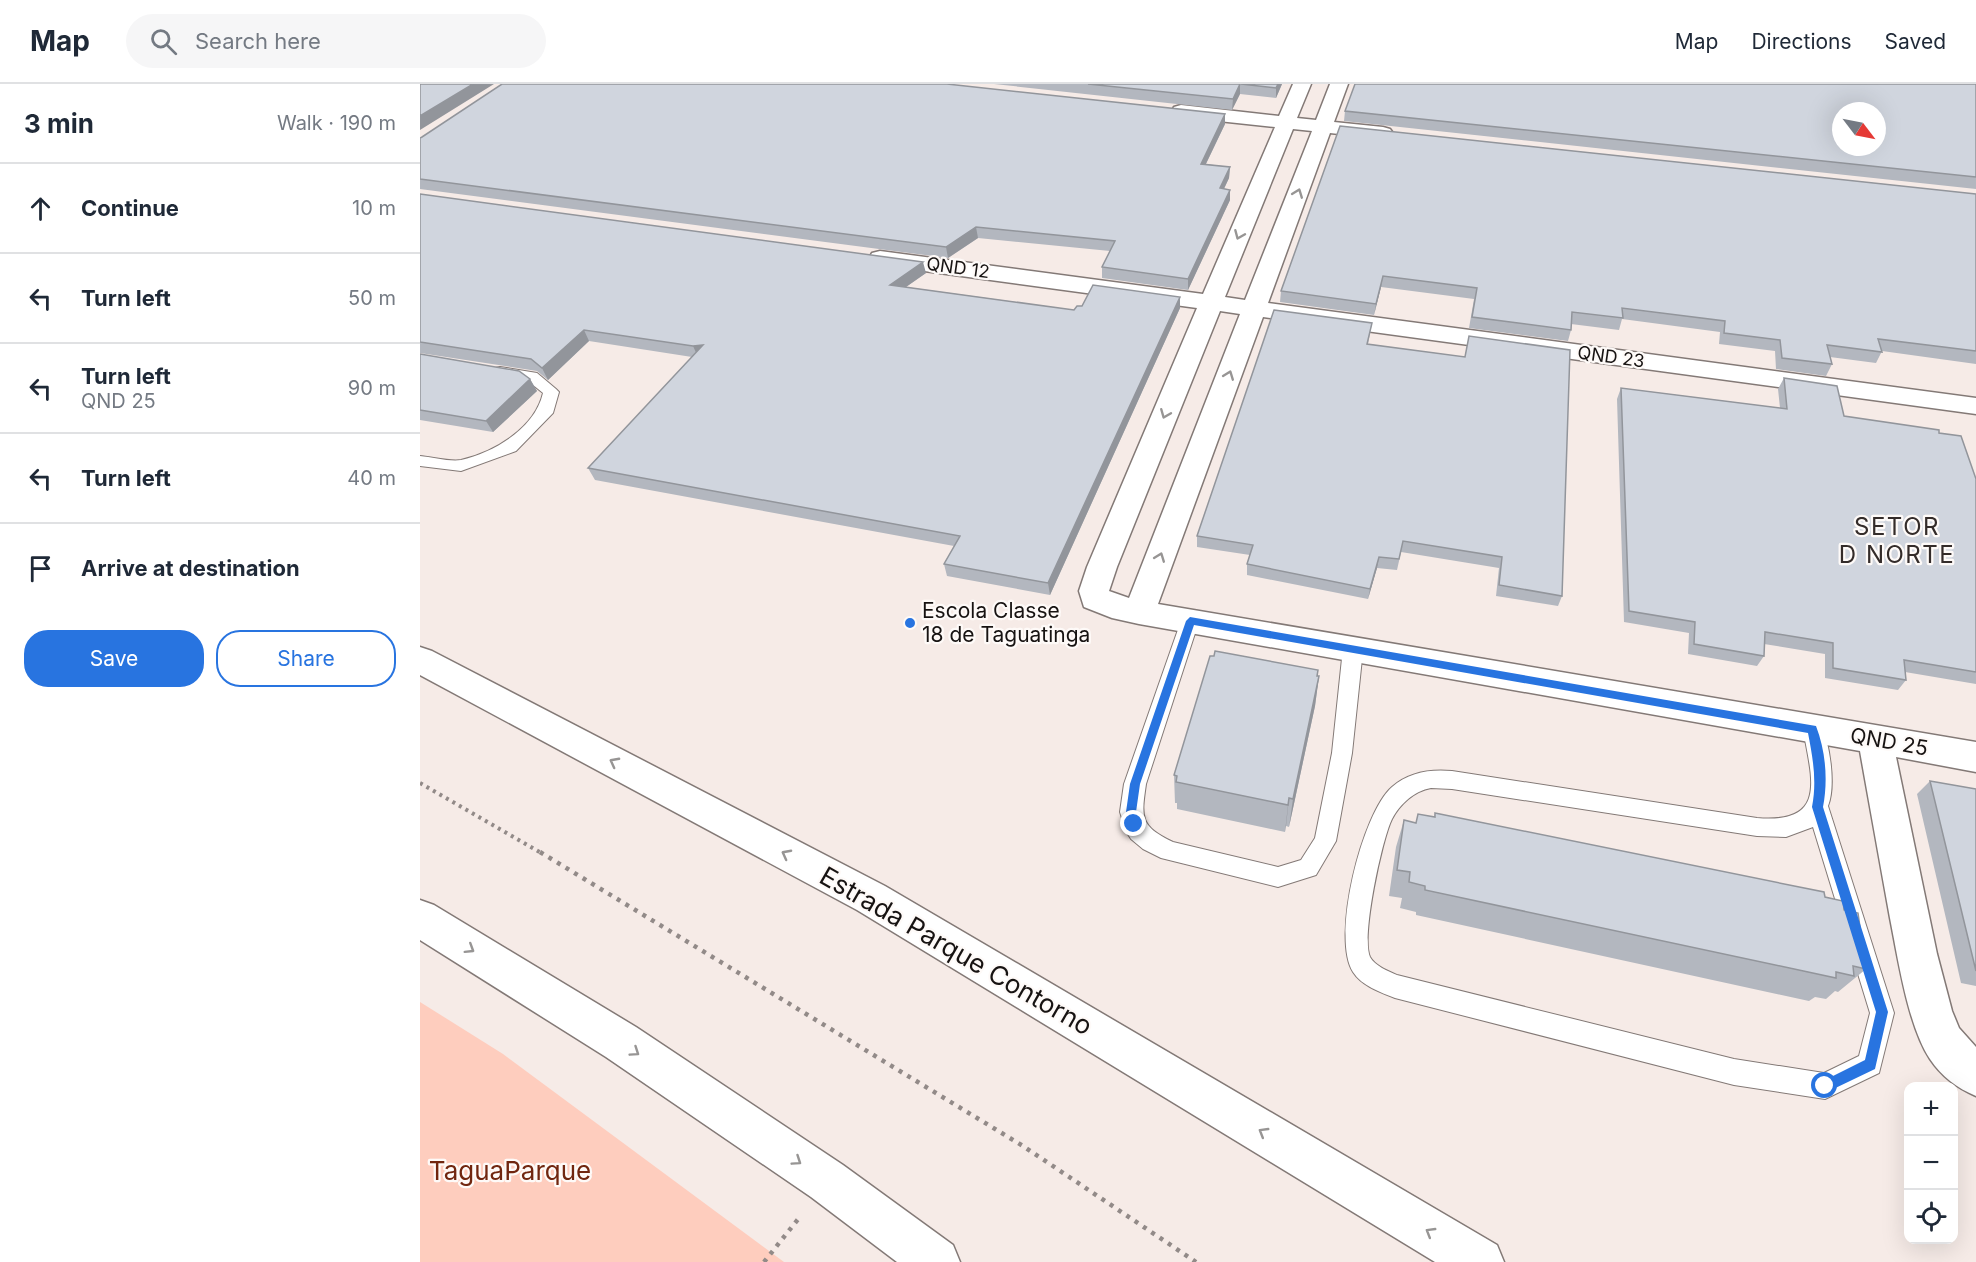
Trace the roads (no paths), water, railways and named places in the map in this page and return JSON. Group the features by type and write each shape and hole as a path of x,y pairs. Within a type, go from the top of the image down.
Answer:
{"main road":[{"path":"1210,302 1302,84"},
{"path":"1139,612 1339,84"},
{"path":"1157,109 1406,135"},
{"name":"QND 12","path":"856,255 1210,302"},
{"name":"QND 23","path":"1210,302 1976,406"},
{"name":"QND 25","path":"1210,302 1102,567 1094,591 1095,599 1106,605 1139,612 1976,757"},
{"name":"Estrada Parque Contorno","path":"420,660 871,898 1480,1262"},
{"path":"1875,740 1917,954 1931,1012 1944,1043 1960,1062 1976,1074"},
{"path":"420,918 621,1042 827,1181 936,1262"}],"lane":[{"path":"420,462 461,466 510,447 547,410 551,392 532,376 487,369"},
{"path":"1190,621 1135,784 1131,812 1134,824 1150,842 1169,851 1278,878 1308,868 1325,841 1342,753 1353,649"},
{"path":"1813,729 1821,779 1818,807 1882,1012 1870,1064 1825,1086 1734,1072 1395,986 1368,972 1357,956 1355,941 1361,902 1381,821 1398,794 1419,781 1452,780 1757,827 1785,828 1803,823 1818,807"}],"place":[{"name":"Escola Classe 18 de Taguatinga","path":"910,623"}],"district":[{"name":"SETOR D NORTE","path":"1897,541"}],"park label":[{"name":"TaguaParque","path":"510,1171"}]}
